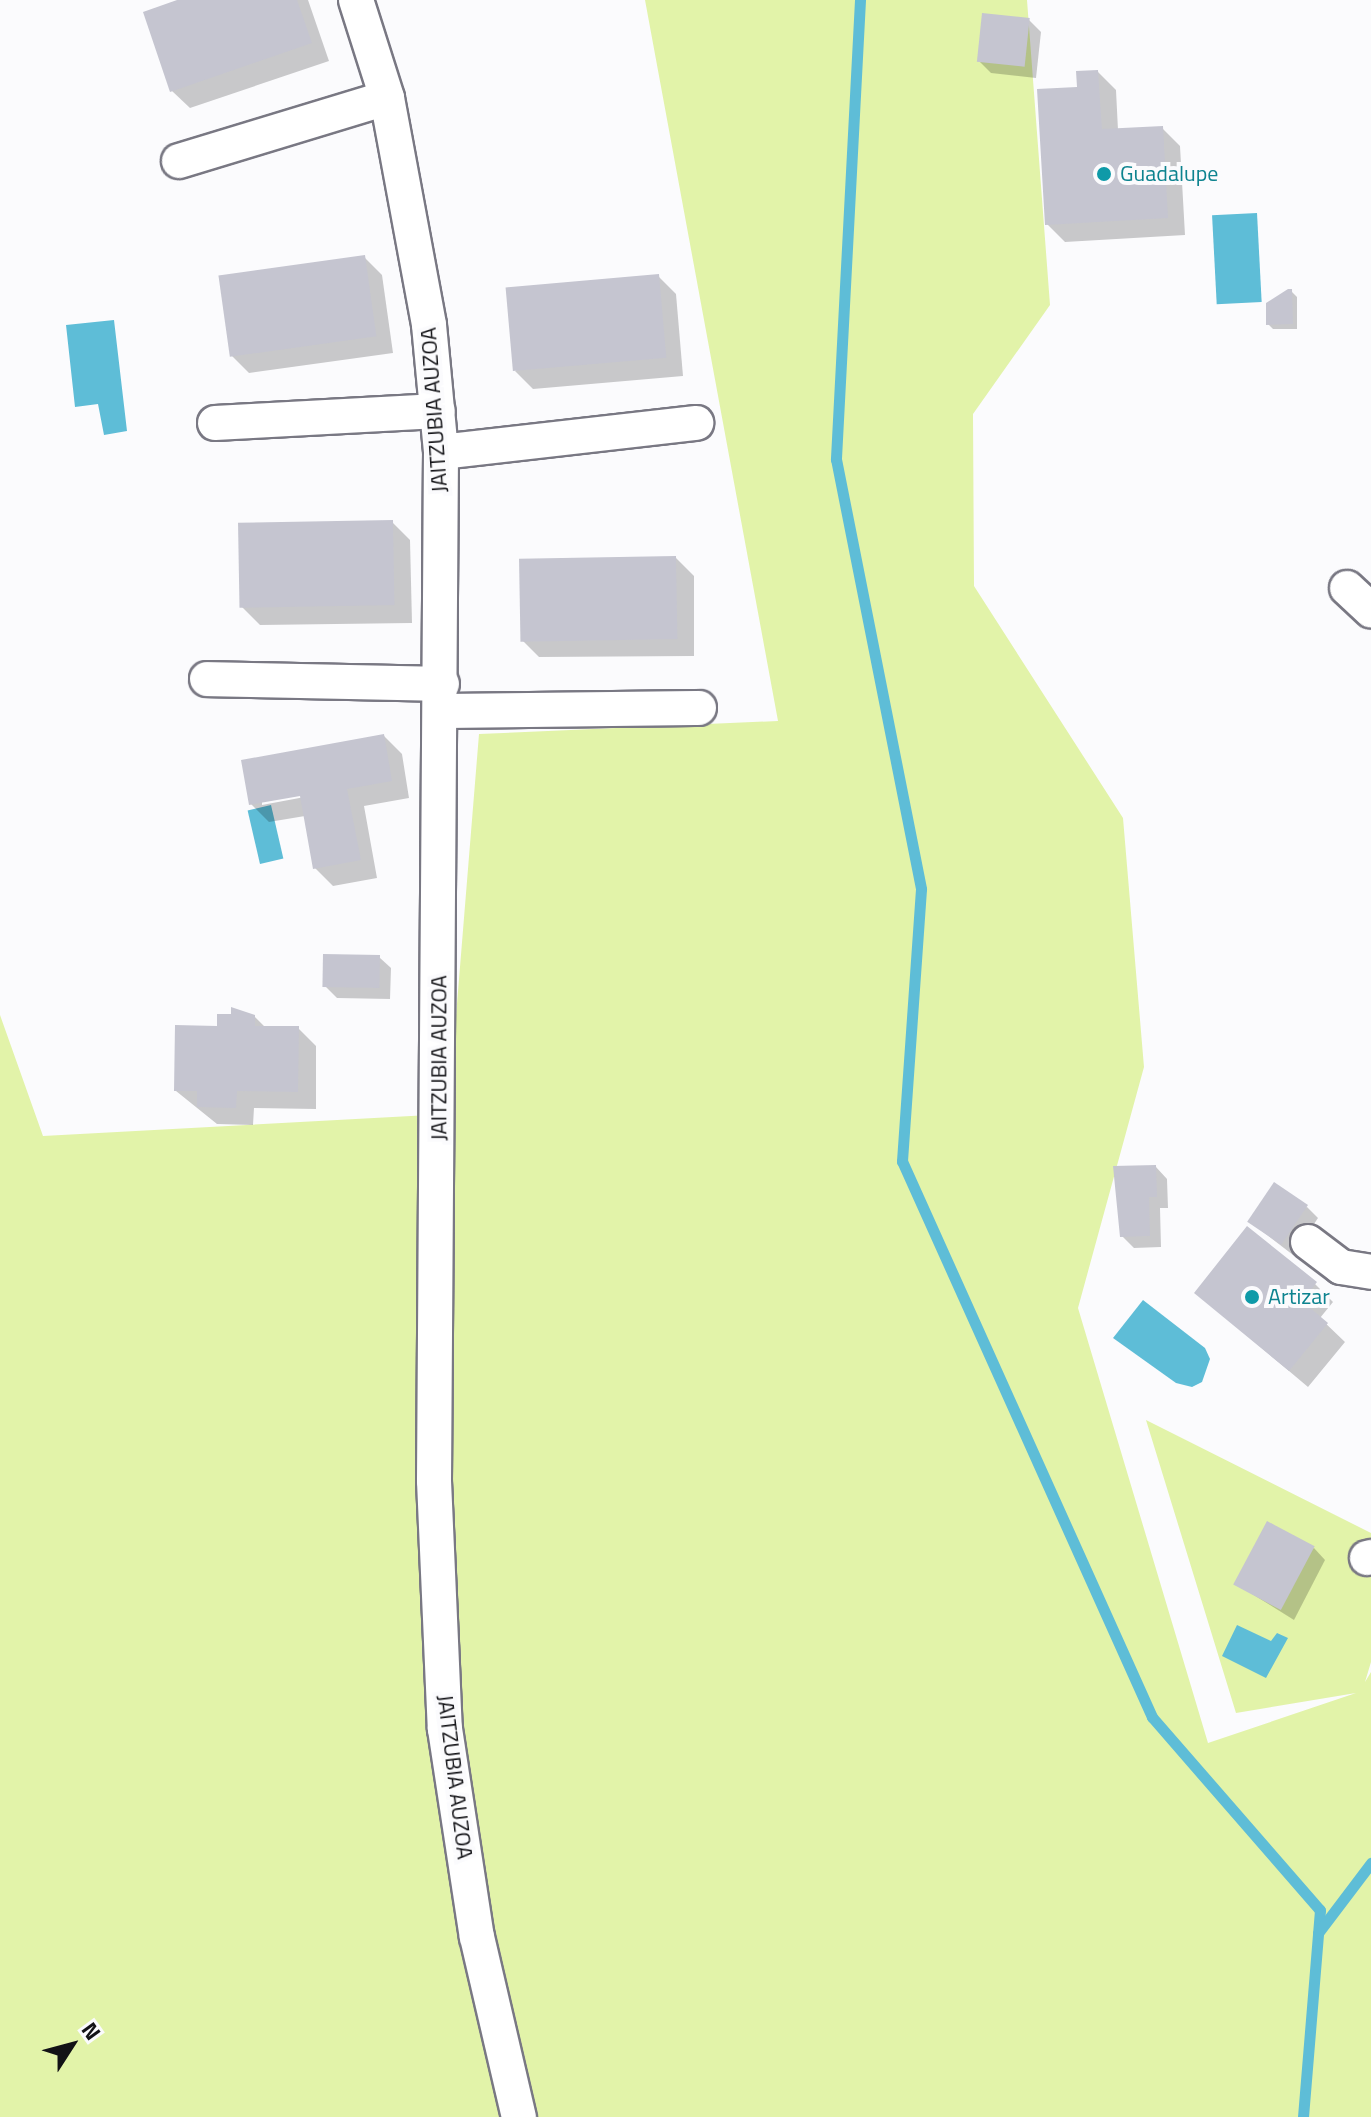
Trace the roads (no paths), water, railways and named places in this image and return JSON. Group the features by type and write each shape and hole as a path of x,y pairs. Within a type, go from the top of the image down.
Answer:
{"street":[{"name":"JAITZUBIA AUZOA","path":"356,0 387,98 429,325 438,411 441,452 442,698 434,1481 445,1729 477,1937 519,2117"},
{"path":"179,161 387,98"},
{"path":"215,423 438,411"},
{"path":"441,452 696,423"},
{"path":"207,679 442,698 699,708"},
{"path":"1308,1242 1341,1267 1371,1272"}],"water":[{"path":"1257,213 1262,302 1217,304 1212,215"},
{"path":"114,320 127,431 104,435 98,404 75,407 66,325"},
{"path":"271,805 283,859 260,864 248,810"},
{"path":"1143,1300 1205,1348 1210,1359 1202,1382 1192,1387 1176,1383 1113,1338"},
{"path":"1237,1625 1271,1641 1277,1633 1288,1638 1266,1678 1222,1656"}],"waterway":[{"path":"860,0 836,459 921,889 902,1161 1152,1717 1320,1910 1303,2117"},
{"path":"1318,1933 1371,1863"}],"place":[{"name":"Guadalupe","path":"1104,174"},
{"name":"Artizar","path":"1252,1297"}]}
